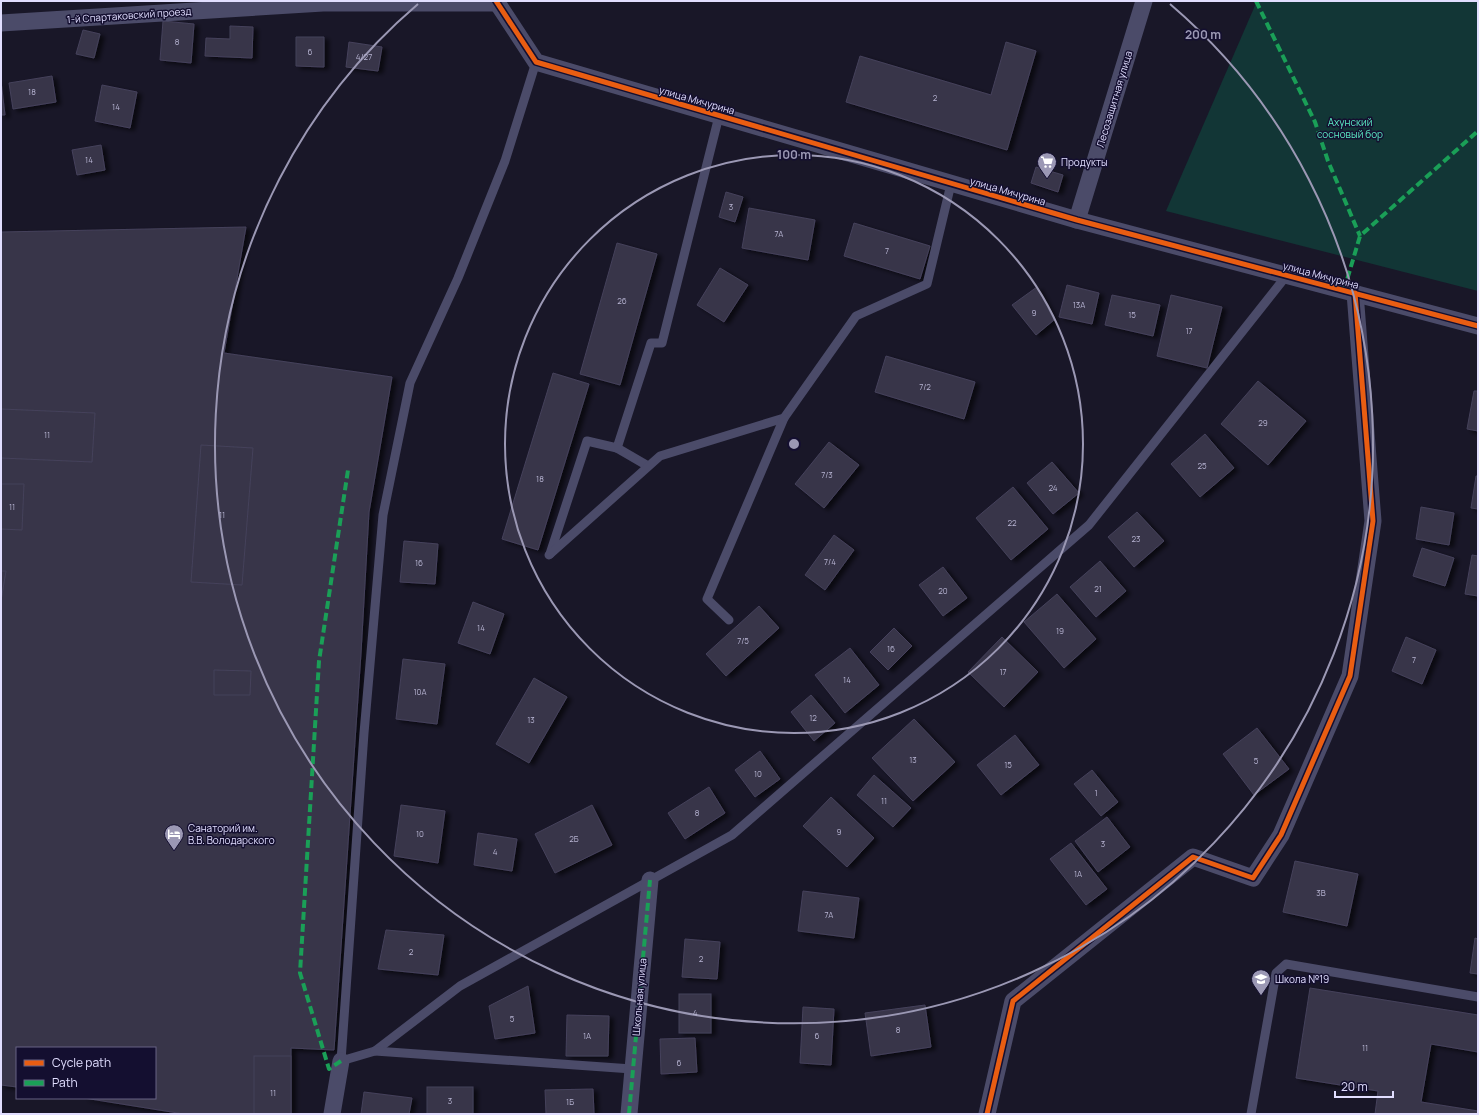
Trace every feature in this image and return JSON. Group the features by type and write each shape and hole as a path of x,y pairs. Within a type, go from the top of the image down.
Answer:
{"street":[{"name":"Лесозащитная улица","path":"1076,220 1144,1"},
{"name":"1-й Спартаковский проезд","path":"1,23 322,2 497,2"},
{"path":"497,2 536,62"},
{"name":"улица Мичурина","path":"536,62 1076,220 1478,326"},
{"path":"987,1114 1012,1001 1193,857 1253,878 1281,835 1350,676 1373,521 1355,293"},
{"name":"Школьная улица","path":"629,1114 650,880"},
{"path":"332,1114 342,1062"}],"lane":[{"path":"536,62 502,168 458,278 410,383 383,515 364,734 342,1062 376,1051 460,986 732,835 1089,525 1287,275"},
{"path":"617,448 651,343 662,343 719,116"},
{"path":"729,620 707,600 784,418 856,316 927,284 951,184"},
{"path":"648,466 617,448 587,441 549,556 660,456 784,418"},
{"path":"1251,1114 1276,973 1286,964 1478,997"},
{"path":"376,1051 632,1069"}],"green space":[{"name":"Ахунский сосновый бор","path":"1257,1 1478,1 1478,291 1166,211"}],"building":[{"path":"163,21 194,24 191,63 160,60"},
{"path":"230,26 253,27 252,58 205,56 206,38 230,39"},
{"path":"83,30 100,34 94,58 76,54"},
{"path":"296,37 324,37 324,67 296,66"},
{"path":"349,42 382,47 378,71 346,67"},
{"path":"1006,42 1036,51 1007,150 846,102 860,56 991,95"},
{"path":"52,76 56,102 13,109 9,83"},
{"path":"1,81 5,115 1,115"},
{"path":"102,85 137,92 130,128 95,121"},
{"path":"101,145 105,170 77,175 72,150"},
{"name":"Продукты","path":"1036,167 1063,175 1058,192 1031,183"},
{"path":"726,192 743,197 735,222 719,217"},
{"path":"749,208 815,220 808,260 742,248"},
{"path":"854,223 930,246 920,279 844,256"},
{"name":"Санаторий им. В.В. Володарского","path":"246,227 224,353 392,377 369,512 334,1050 291,1048 291,1114 184,1114 90,1099 156,1099 156,1047 16,1047 16,1087 1,1085 1,232"},
{"path":"617,243 657,254 620,385 580,374"},
{"path":"720,268 748,285 724,322 697,305"},
{"path":"1067,285 1099,293 1092,324 1059,317"},
{"path":"1037,287 1054,320 1036,335 1012,305"},
{"path":"1112,295 1160,305 1153,336 1105,325"},
{"path":"1171,295 1222,307 1207,368 1157,356"},
{"path":"886,356 975,382 964,419 875,392"},
{"path":"553,373 589,384 538,550 502,539"},
{"path":"1258,381 1306,421 1268,465 1221,424"},
{"path":"1474,391 1478,391 1478,431 1467,429"},
{"path":"1,409 95,413 92,462 1,458"},
{"path":"1205,434 1234,468 1200,497 1171,464"},
{"path":"829,442 859,465 824,508 795,484"},
{"path":"201,445 253,448 242,585 191,582"},
{"path":"1052,462 1079,493 1053,514 1027,483"},
{"path":"1476,476 1478,476 1478,509 1471,508"},
{"path":"1,484 24,484 22,530 1,529"},
{"path":"1013,487 1048,529 1011,560 976,518"},
{"path":"1421,507 1454,513 1449,545 1416,539"},
{"path":"1137,512 1164,541 1134,567 1108,537"},
{"path":"834,535 854,550 825,590 805,575"},
{"path":"404,541 438,544 435,584 400,582"},
{"path":"1422,548 1454,558 1445,586 1413,576"},
{"path":"1472,555 1478,556 1478,596 1465,594"},
{"path":"1100,561 1126,591 1096,617 1070,587"},
{"path":"943,567 967,598 943,616 919,585"},
{"path":"1,571 6,571 1,601"},
{"path":"1057,594 1096,639 1064,668 1024,622"},
{"path":"473,602 504,614 490,654 458,643"},
{"path":"759,606 779,628 726,676 706,654"},
{"path":"894,628 912,646 888,670 870,652"},
{"path":"1002,637 1038,672 1004,707 968,672"},
{"path":"1406,637 1436,650 1422,684 1392,671"},
{"path":"850,648 879,685 845,713 815,675"},
{"path":"403,659 445,664 437,724 396,719"},
{"path":"214,670 251,671 250,695 214,695"},
{"path":"534,678 567,697 529,763 496,744"},
{"path":"811,695 835,723 814,741 791,712"},
{"path":"914,719 955,762 913,801 872,758"},
{"path":"1257,728 1289,769 1254,795 1223,754"},
{"path":"1015,735 1039,765 1001,795 977,765"},
{"path":"760,751 780,779 755,797 735,770"},
{"path":"1092,770 1118,802 1101,816 1074,784"},
{"path":"874,775 911,808 893,827 857,795"},
{"path":"709,787 725,813 685,839 668,813"},
{"path":"831,797 874,838 847,867 803,826"},
{"path":"401,805 445,811 438,863 394,856"},
{"path":"592,805 612,845 555,873 535,834"},
{"path":"1107,817 1130,847 1098,872 1075,841"},
{"path":"478,833 517,839 512,871 474,865"},
{"path":"1071,843 1107,889 1086,905 1050,859"},
{"path":"1295,861 1358,874 1347,926 1283,912"},
{"path":"803,891 859,898 854,938 798,931"},
{"path":"386,930 444,935 438,975 378,969"},
{"path":"1475,938 1478,939 1478,974 1470,973"},
{"path":"685,939 720,942 717,979 682,977"},
{"path":"528,986 535,1033 495,1039 489,1006"},
{"path":"1310,988 1478,1015 1478,1052 1431,1044 1421,1102 1478,1111 1478,1114 1375,1114 1378,1091 1296,1078"},
{"path":"679,994 711,994 711,1033 679,1033"},
{"path":"925,1005 931,1047 871,1056 865,1013"},
{"path":"803,1007 834,1009 831,1065 800,1063"},
{"path":"567,1015 609,1016 608,1056 566,1056"},
{"path":"695,1038 697,1072 661,1074 660,1039"},
{"path":"254,1056 291,1056 291,1114 254,1114"},
{"path":"427,1087 473,1087 473,1114 427,1114"},
{"path":"593,1089 594,1114 546,1114 545,1090"},
{"path":"364,1092 412,1098 409,1114 361,1114"}],"marked path":[{"path":"1256,1 1315,122 1328,161 1360,236"},
{"path":"1344,290 1360,236 1478,131"},
{"path":"341,1061 329,1069 300,973 319,661 348,470"},
{"path":"629,1114 650,880"}],"cycle path":[{"path":"496,1 536,62 1077,220 1478,326"},
{"path":"987,1114 1013,1001 1193,857 1253,878 1281,835 1350,676 1373,521 1355,293"}],"place":[{"name":"Продукты","path":"1047,179"},
{"name":"Санаторий им. В.В. Володарского","path":"174,851"},
{"name":"Школа №19","path":"1261,996"}]}
